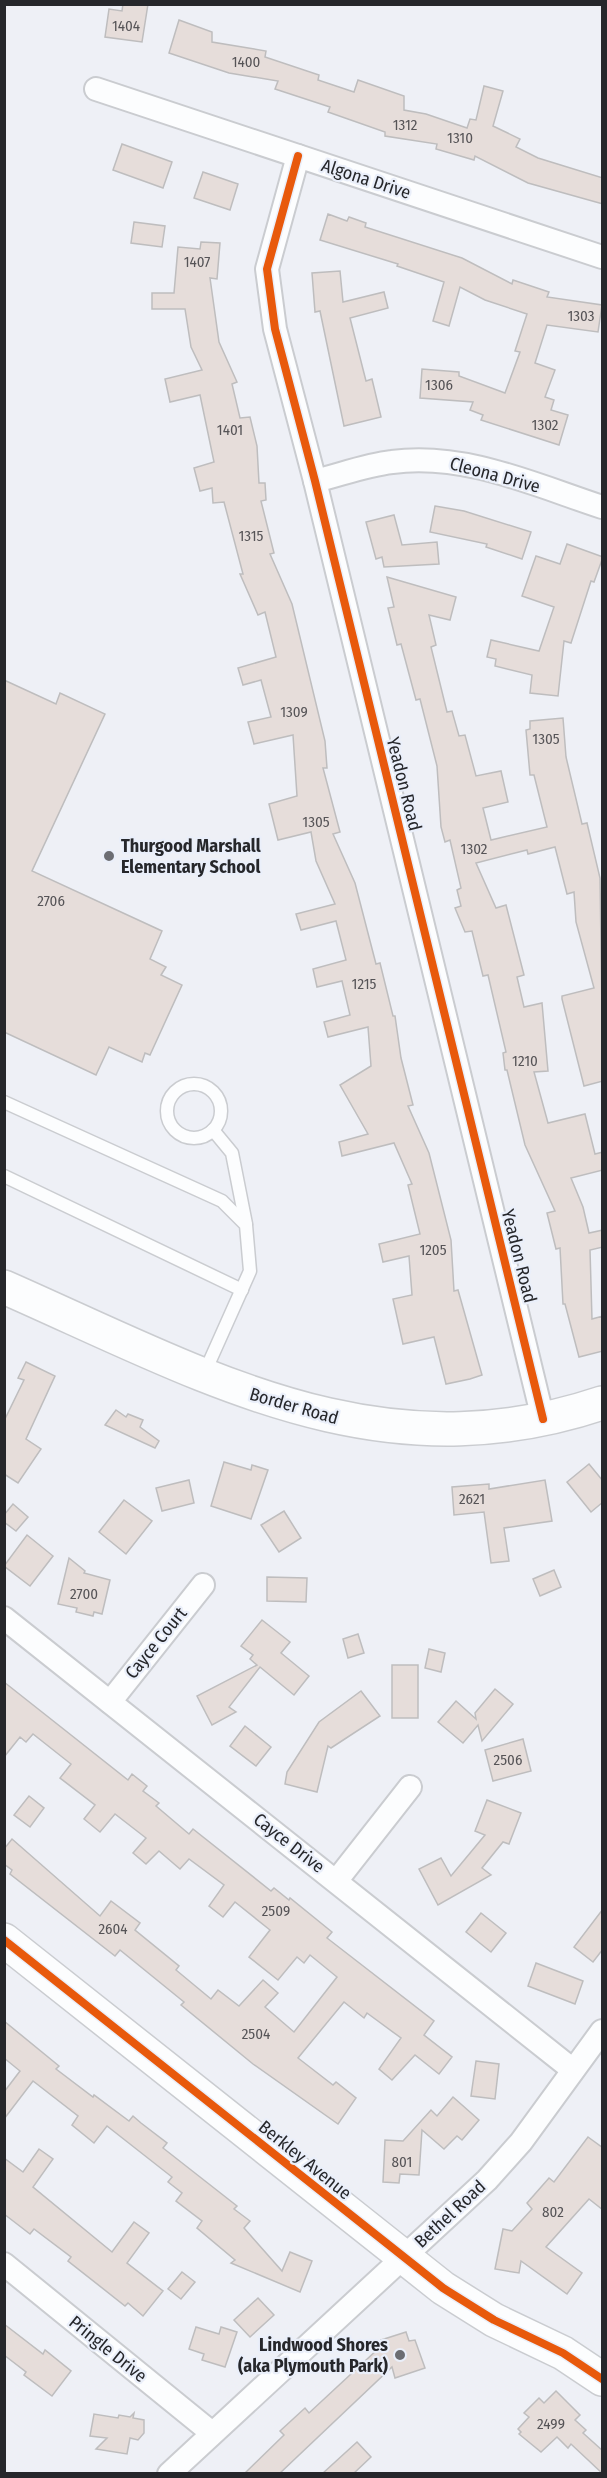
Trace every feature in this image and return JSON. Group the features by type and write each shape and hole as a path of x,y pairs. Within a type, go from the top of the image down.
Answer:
{"street":[{"name":"Algona Drive","path":"96,89 603,257"},
{"name":"Yeadon Road","path":"298,156 269,255 267,278 275,329 315,481 543,1419"},
{"name":"Cleona Drive","path":"315,481 390,462 421,460 452,462 489,470 603,507"},
{"name":"Border Road","path":"4,1287 203,1375 289,1406 358,1423 432,1429 492,1426 543,1419 603,1403"},
{"name":"Cayce Court","path":"110,1701 203,1585"},
{"name":"Cayce Drive","path":"4,1618 337,1880 573,2070"},
{"path":"337,1880 410,1787"},
{"name":"Berkley Avenue","path":"4,1940 403,2258 494,2320 563,2353 603,2379"},
{"name":"Bethel Road","path":"169,2474 487,2180 521,2142 603,2031"},
{"name":"Pringle Drive","path":"4,2264 212,2433"}],"lane":[{"path":"193,1084 213,1091 221,1111 213,1130 194,1138 183,1137 175,1131 168,1122 166,1112 174,1092 193,1084"},
{"path":"4,1101 222,1201 246,1225"},
{"path":"203,1375 250,1271 246,1225 232,1153 213,1130"},
{"path":"4,1176 242,1290"}],"building":[{"path":"123,4 148,4 142,42 105,37 109,9 122,11"},
{"path":"179,20 212,32 212,42 266,51 265,57 319,75 318,80 354,92 358,80 404,96 404,110 426,114 467,128 470,119 476,120 484,86 503,91 493,126 520,139 516,147 538,158 603,178 603,204 528,183 475,156 474,160 436,149 437,144 385,136 385,132 328,112 330,107 275,89 278,81 229,73 169,53"},
{"path":"122,144 172,162 163,188 113,170"},
{"path":"203,172 238,184 230,210 194,198"},
{"path":"328,214 347,221 349,217 366,223 365,227 462,258 512,284 513,280 549,292 547,297 602,305 598,332 547,325 535,363 555,370 545,397 554,400 551,410 568,415 559,445 481,420 483,415 470,410 473,402 420,398 422,369 459,372 459,376 505,393 520,352 515,351 527,314 485,300 460,287 449,326 433,321 444,282 397,266 398,264 320,240"},
{"path":"134,222 165,226 162,247 131,243"},
{"path":"201,242 220,243 217,279 210,278 219,342 237,382 232,384 240,418 250,417 257,446 259,483 265,483 266,500 261,501 274,553 270,554 292,604 325,741 327,768 323,768 340,832 333,834 355,883 376,964 380,963 393,1016 395,1016 401,1058 413,1105 408,1106 429,1153 451,1240 454,1291 458,1290 482,1375 470,1379 446,1384 434,1337 403,1344 393,1299 412,1295 409,1256 383,1262 379,1244 420,1234 408,1185 412,1184 394,1143 342,1156 339,1142 368,1134 340,1085 371,1066 368,1027 328,1037 324,1022 350,1015 342,981 317,987 313,969 346,960 336,921 301,930 296,914 335,904 316,861 311,832 278,840 269,804 297,796 293,735 254,744 248,722 271,717 261,680 243,685 238,668 276,657 265,612 258,615 240,574 243,574 224,502 213,503 212,488 200,491 194,468 214,462 200,395 170,402 165,379 202,370 191,347 185,309 152,309 152,293 174,293 178,247 200,249"},
{"path":"340,271 343,302 384,292 388,308 350,318 366,381 372,379 381,417 344,426 320,311 315,312 312,273"},
{"path":"435,506 464,511 531,532 522,559 486,547 487,544 430,532"},
{"path":"394,515 402,545 437,542 439,564 384,567 382,557 376,559 366,522"},
{"path":"567,544 603,557 594,582 591,581 571,643 564,641 558,696 530,693 532,675 495,666 496,659 487,657 491,640 539,651 554,607 522,596 536,556 560,564"},
{"path":"387,577 456,597 450,620 429,615 436,645 431,647 447,712 452,711 459,736 465,735 476,776 501,771 508,802 483,808 491,840 547,827 534,775 530,775 526,730 530,729 530,721 563,718 566,757 582,824 587,823 600,878 603,1081 584,1086 562,999 562,996 594,988 576,922 574,892 567,894 555,847 528,854 527,850 476,863 496,908 506,905 524,975 517,977 524,1007 542,1003 548,1071 534,1072 548,1123 585,1114 595,1154 603,1152 603,1170 571,1178 583,1207 589,1233 603,1230 603,1247 590,1250 592,1319 603,1316 603,1351 579,1357 565,1304 563,1304 560,1248 556,1249 547,1213 555,1211 525,1145 507,1070 505,1070 503,1053 506,1052 488,975 483,976 472,931 465,932 455,908 461,906 457,890 461,888 450,840 445,842 441,827 437,766 420,699 416,700 401,644 397,645 388,608 394,607"},
{"path":"4,680 56,704 60,693 105,714 32,871 162,931 150,959 166,967 161,975 182,985 150,1055 145,1053 142,1062 109,1047 96,1075 4,1032"},
{"path":"26,1362 55,1376 26,1439 41,1449 18,1483 4,1474 4,1421 24,1380 18,1378"},
{"path":"116,1410 126,1417 128,1414 143,1420 140,1427 159,1441 155,1448 105,1425"},
{"path":"224,1462 251,1470 252,1465 268,1470 251,1519 211,1506"},
{"path":"589,1464 603,1481 603,1502 591,1512 567,1482"},
{"path":"189,1480 194,1503 162,1511 156,1488"},
{"path":"545,1480 552,1521 504,1528 509,1561 491,1563 484,1512 454,1515 452,1487 489,1484 489,1489"},
{"path":"124,1500 152,1521 126,1554 99,1532"},
{"path":"13,1504 28,1517 16,1531 4,1522 4,1515"},
{"path":"284,1511 301,1538 279,1552 261,1525"},
{"path":"27,1535 53,1556 30,1586 4,1566"},
{"path":"69,1558 85,1571 84,1573 110,1580 102,1614 94,1612 93,1616 76,1612 77,1608 58,1604"},
{"path":"554,1570 561,1587 540,1596 533,1579"},
{"path":"267,1577 307,1578 306,1602 267,1601"},
{"path":"262,1620 290,1642 281,1653 309,1676 294,1695 260,1667 229,1707 236,1712 212,1725 197,1696 257,1665 250,1659 253,1655 241,1646"},
{"path":"358,1634 364,1653 348,1658 343,1639"},
{"path":"429,1649 445,1653 441,1672 425,1668"},
{"path":"392,1665 418,1665 418,1718 392,1718"},
{"path":"4,1682 128,1780 132,1774 147,1786 143,1791 159,1803 156,1806 189,1834 193,1829 271,1891 274,1888 289,1900 290,1898 332,1932 327,1938 434,2021 424,2035 452,2057 439,2074 415,2055 392,2080 379,2069 401,2038 367,2013 364,2018 344,2002 298,2058 333,2085 336,2082 356,2098 338,2124 253,2064 181,2005 184,2002 120,1950 115,1956 10,1874 12,1870 4,1864 4,1849 12,1839 100,1916 111,1901 140,1923 135,1930 179,1966 176,1970 211,1999 218,1990 239,2006 263,1980 278,1993 265,2007 294,2032 337,1977 310,1955 304,1963 297,1957 278,1980 249,1957 270,1930 235,1902 223,1917 209,1906 224,1885 189,1859 180,1869 159,1851 146,1864 133,1853 146,1838 115,1814 100,1832 84,1819 95,1805 60,1778 71,1764 33,1734 26,1742 20,1737 4,1757"},
{"path":"495,1689 513,1704 482,1741 478,1725 463,1743 438,1722 456,1701 476,1719 475,1713"},
{"path":"361,1691 380,1716 331,1748 328,1746 317,1792 285,1784 287,1772 319,1722"},
{"path":"245,1726 271,1747 256,1766 230,1746"},
{"path":"523,1739 531,1771 493,1781 485,1750"},
{"path":"29,1796 44,1808 30,1827 14,1815"},
{"path":"487,1800 521,1813 509,1844 503,1842 482,1868 491,1875 438,1905 419,1869 441,1858 451,1876 485,1835 475,1831"},
{"path":"603,1909 603,1949 593,1962 574,1947"},
{"path":"481,1913 506,1933 491,1952 466,1932"},
{"path":"536,1963 583,1981 575,2004 528,1986"},
{"path":"4,2021 59,2066 56,2069 93,2097 94,2095 129,2121 133,2116 167,2143 163,2148 237,2206 234,2209 250,2221 244,2228 282,2271 290,2252 312,2261 300,2292 231,2263 235,2260 197,2228 202,2221 176,2201 182,2193 168,2182 172,2177 107,2126 94,2143 72,2125 78,2116 33,2081 4,2119 4,2092 20,2071 4,2058"},
{"path":"476,2061 499,2064 495,2099 471,2096"},
{"path":"453,2097 479,2120 462,2140 457,2136 444,2149 422,2130 419,2175 400,2174 399,2183 383,2182 385,2140 403,2141 431,2110 437,2116"},
{"path":"588,2137 603,2148 603,2210 589,2199 546,2247 582,2273 567,2294 521,2261 519,2273 495,2269 503,2229 512,2231 532,2209 527,2203 549,2178 554,2182"},
{"path":"39,2149 53,2159 33,2187 112,2252 134,2222 149,2233 127,2263 163,2291 143,2316 128,2303 125,2306 68,2261 71,2257 34,2229 30,2234 4,2214 4,2158 23,2172"},
{"path":"182,2272 195,2282 181,2299 168,2289"},
{"path":"258,2298 274,2315 250,2337 234,2320"},
{"path":"4,2324 43,2354 45,2350 71,2371 52,2396 24,2375 26,2372 4,2355"},
{"path":"196,2327 219,2334 221,2327 237,2332 225,2367 202,2360 204,2354 189,2349"},
{"path":"406,2332 409,2341 415,2340 425,2368 395,2378 392,2367 279,2474 244,2474 284,2435 280,2431 305,2408 309,2413 378,2349 384,2347 381,2340"},
{"path":"556,2391 580,2415 575,2420 586,2430 583,2433 603,2451 603,2474 571,2444 568,2448 557,2437 541,2452 519,2434 521,2432 518,2429 529,2417 524,2413 539,2398 544,2403"},
{"path":"134,2413 133,2418 144,2420 144,2433 138,2440 130,2438 127,2454 96,2449 107,2438 90,2436 94,2414 118,2418 119,2415 130,2417"},
{"path":"357,2442 371,2457 353,2474 322,2474"}],"cycle path":[{"path":"298,156 267,269 275,329 315,481 543,1419"},
{"path":"4,1940 443,2288 494,2320 563,2353 602,2379"}],"place":[{"name":"Thurgood Marshall Elementary School","path":"109,856"},
{"name":"Lindwood Shores (aka Plymouth Park)","path":"400,2355"}]}
